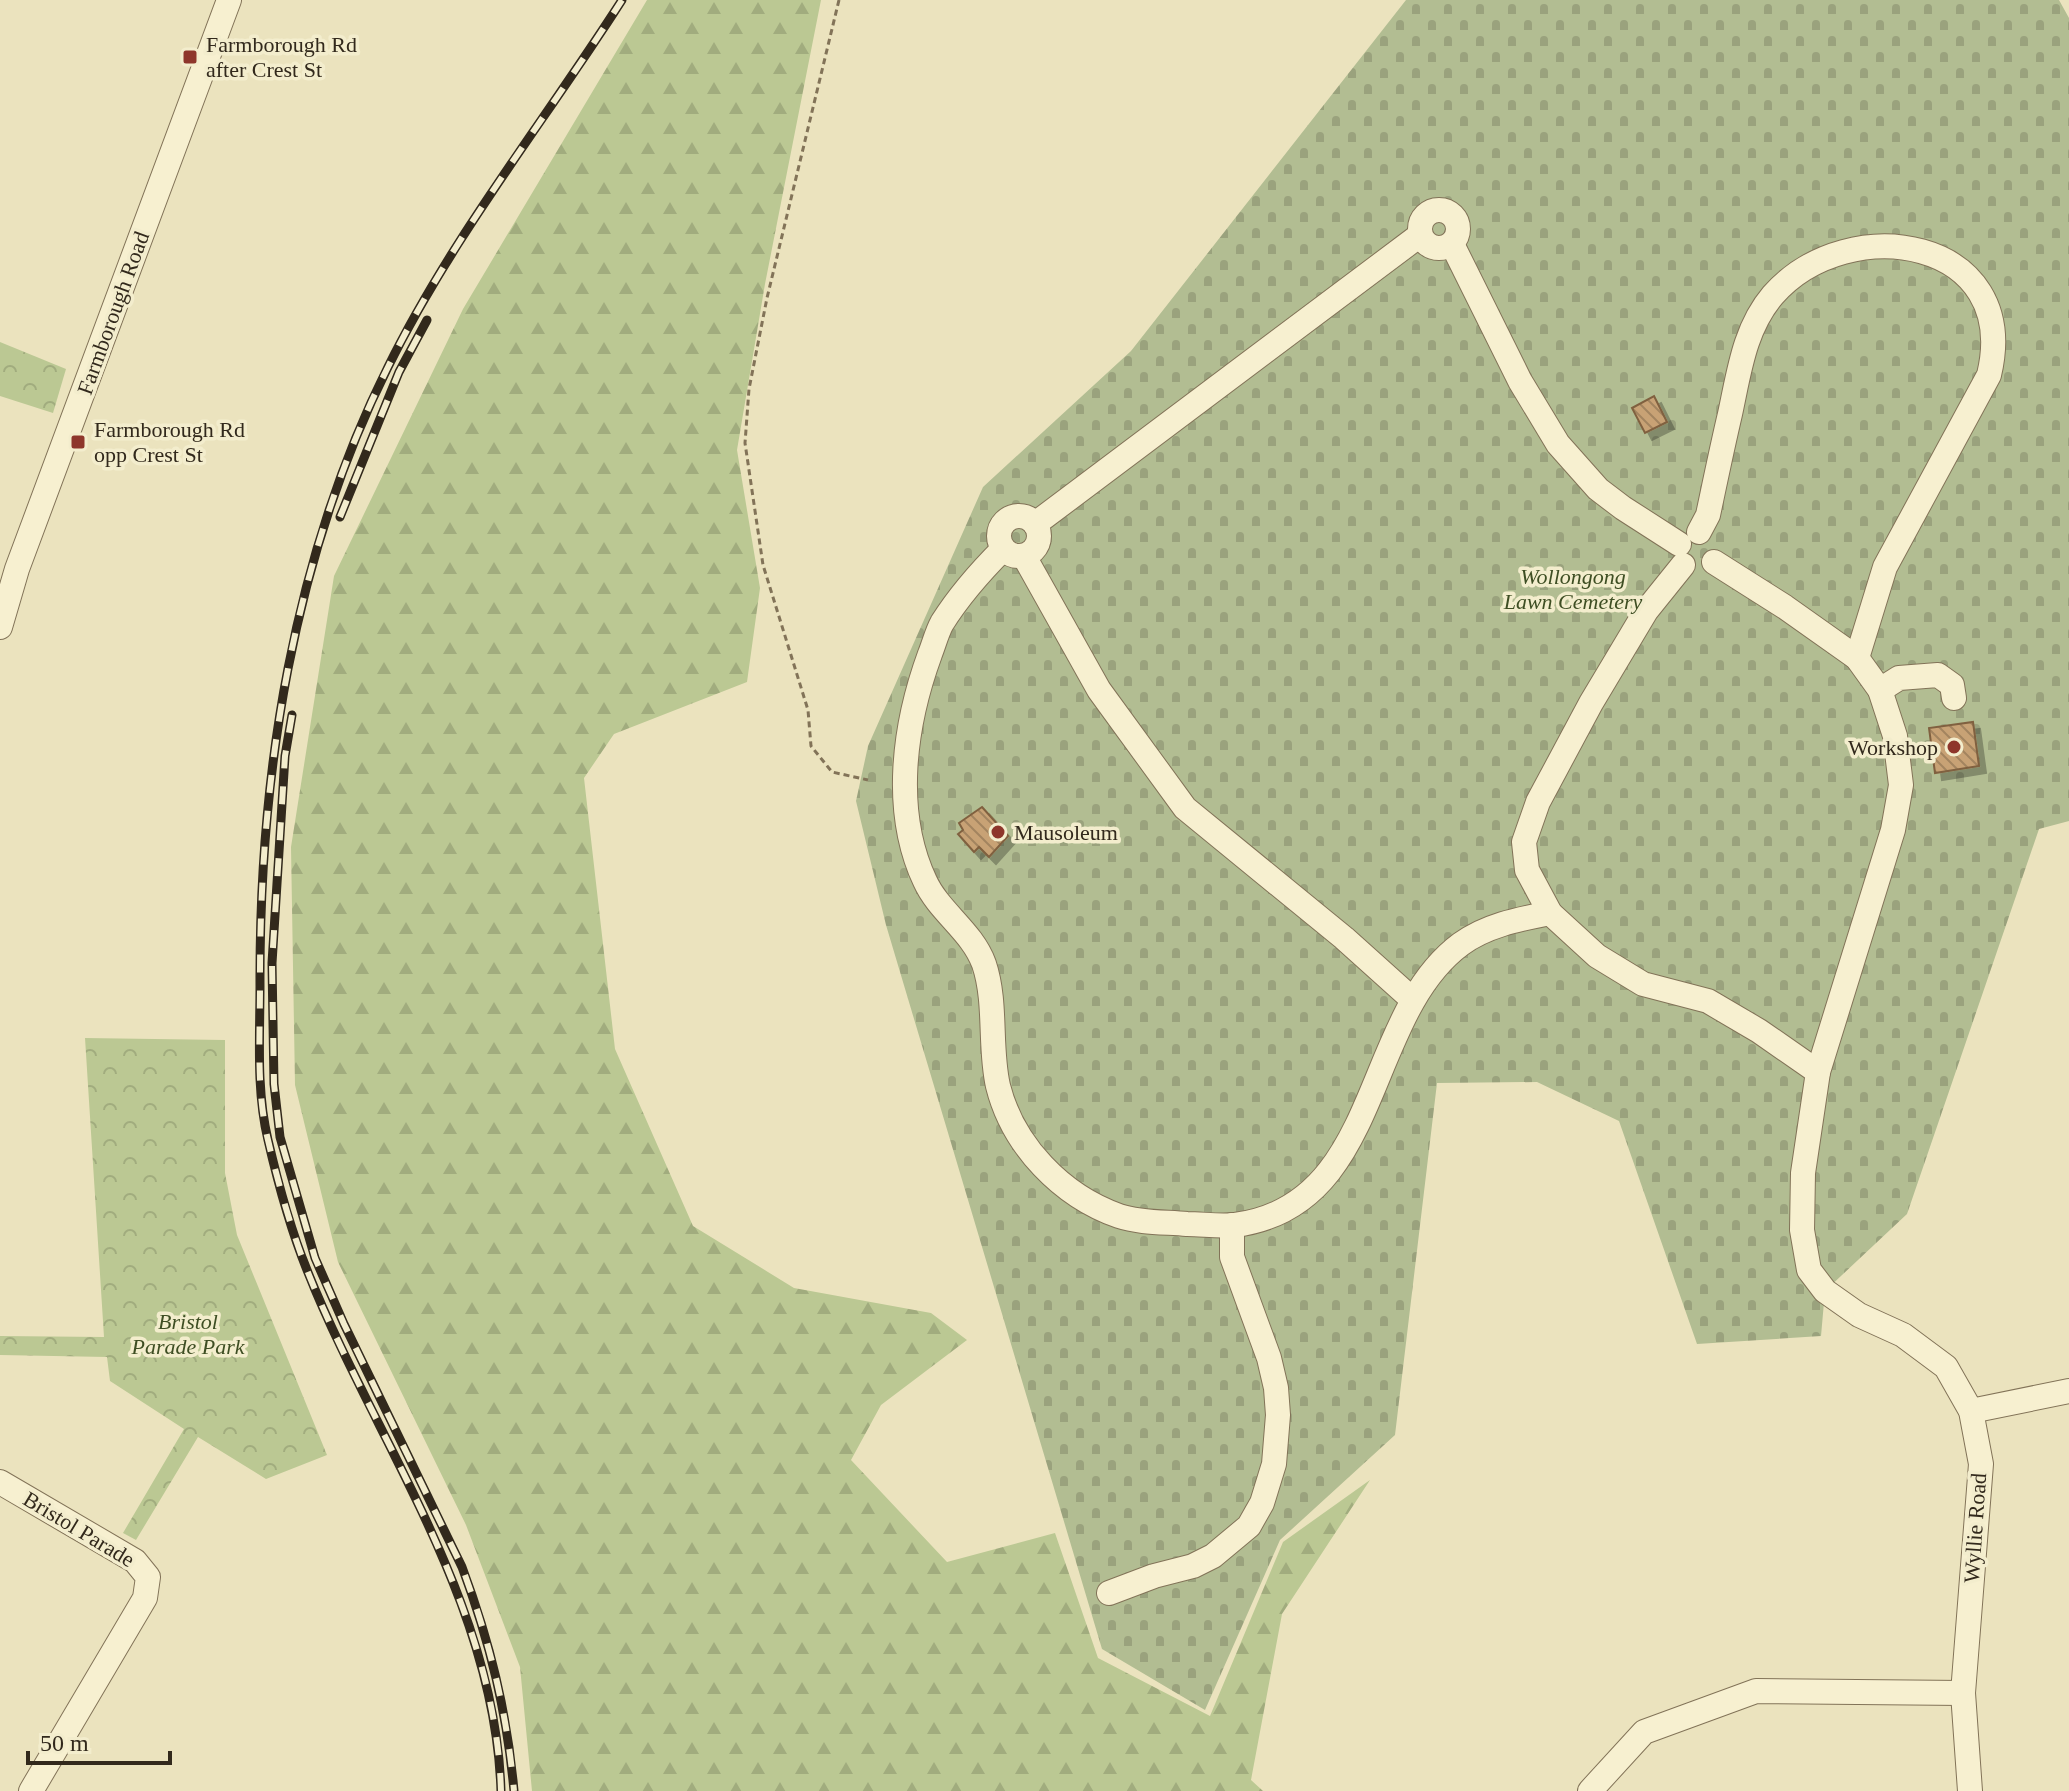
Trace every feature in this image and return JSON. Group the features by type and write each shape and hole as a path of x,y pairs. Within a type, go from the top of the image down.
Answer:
{"street":[{"name":"Farmborough Road","path":"0,627 8,568 229,0"},
{"path":"1035,524 1420,235 1434,248 1452,244 1520,381 1558,444 1598,489 1687,547 1696,571 1703,571 1714,562 1717,549 1711,537 1687,547"},
{"path":"1714,562 1857,658 1880,690 1895,736 1901,785 1893,830 1818,1072 1759,1031 1708,1001 1643,984 1597,956 1550,913 1527,870 1524,842 1538,802 1591,703 1708,515 1749,334 1759,314 1792,277 1812,264 1847,250 1875,246 1903,247 1931,252 1959,269 1978,291 1990,315 1994,336 1989,375 1885,567 1857,658"},
{"path":"1413,1000 1344,938 1185,808 1099,690 1014,552 999,533 1006,520 1021,516 1035,524 1039,533 1038,542 1033,550 1014,552 984,567 941,624 920,680 910,723 906,770 907,817 913,854 927,886 947,915 970,939 984,964 991,1003 997,1084 1005,1108 1032,1154 1065,1188 1121,1217 1150,1222 1232,1225 1271,1216 1291,1205 1310,1192 1359,1125 1413,1000 1443,961 1462,943 1503,923 1550,913"},
{"path":"1880,690 1899,678 1938,675 1952,685 1954,698"},
{"name":"Wyllie Road","path":"1818,1072 1803,1173 1802,1230 1809,1270 1825,1291 1859,1315 1903,1335 1946,1367 1971,1411 1981,1464 1963,1693 1970,1791"},
{"path":"1109,1593 1154,1576 1193,1566 1213,1556 1249,1526 1262,1503 1274,1464 1278,1415 1276,1388 1269,1358 1232,1257 1232,1225"},
{"path":"1971,1411 2069,1391"},
{"name":"Bristol Parade","path":"0,1482 135,1561 148,1577 145,1598 31,1791"},
{"path":"1590,1791 1644,1732 1756,1691 1963,1693"}],"path":[{"path":"839,0 837,19 767,298 749,389 745,443 763,565 808,710 811,746 832,772 868,780"}],"green space":[{"path":"647,0 821,0 765,284 737,450 760,588 747,682 614,734 584,778 615,1049 693,1226 794,1288 931,1313 967,1340 881,1405 851,1460 947,1562 1055,1533 1098,1658 1210,1716 1283,1542 1370,1480 1282,1614 1251,1780 1263,1791 532,1791 520,1667 466,1525 338,1262 295,1085 291,847 334,576 463,309"},
{"name":"Wollongong Lawn Cemetery","path":"1406,0 2059,0 2069,18 2069,821 2039,829 1907,1214 1825,1291 1821,1336 1697,1344 1619,1121 1537,1082 1437,1083 1395,1435 1280,1540 1205,1710 1102,1649 886,925 856,801 868,746 983,487 1131,351"},
{"path":"0,342 66,369 53,413 0,396"},
{"name":"Bristol Parade Park","path":"85,1038 225,1040 225,1173 237,1235 327,1455 266,1479 198,1437 136,1540 123,1533 184,1429 110,1381 107,1357 0,1355 0,1336 104,1337"}],"building":[{"path":"1654,396 1667,422 1645,433 1632,408"},
{"name":"Workshop","path":"1973,722 1979,766 1935,773 1929,728"},
{"name":"Mausoleum","path":"982,807 1008,836 989,857 979,847 974,852 958,834 963,830 959,823"}],"railway":[{"path":"501,1791 494,1721 478,1653 455,1587 307,1270 290,1223 272,1155 264,1121 260,1063 261,907 266,827 288,669 305,591 355,439 388,367 441,272 622,0"},
{"path":"340,517 399,372 427,320"},
{"path":"292,715 285,756 272,963 274,1084 280,1137 315,1258 462,1567 496,1678 514,1791"}],"place":[{"name":"Farmborough Rd after Crest St","path":"190,57"},
{"name":"Farmborough Rd opp Crest St","path":"78,442"},
{"name":"Workshop","path":"1954,747"},
{"name":"Mausoleum","path":"998,832"}]}
